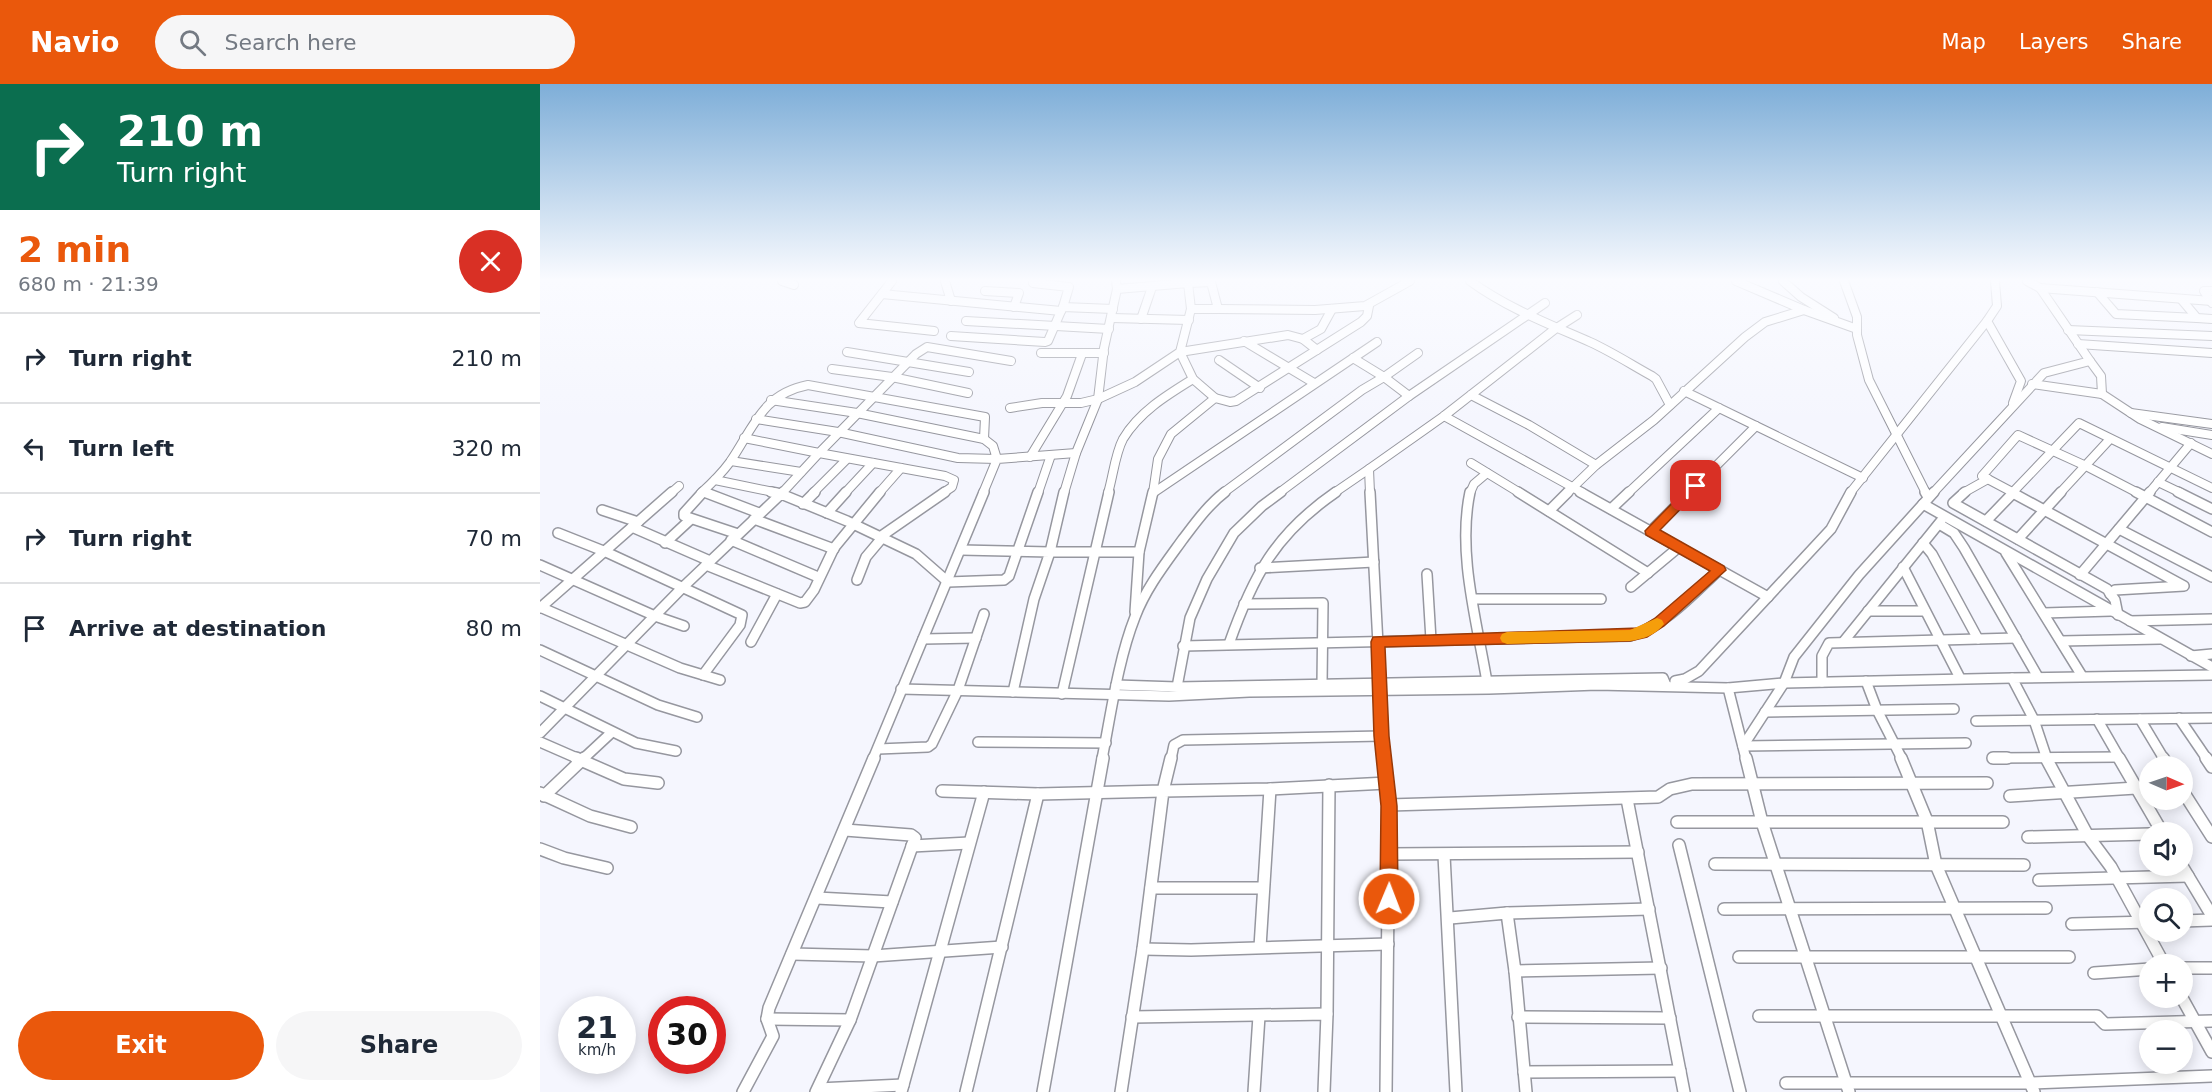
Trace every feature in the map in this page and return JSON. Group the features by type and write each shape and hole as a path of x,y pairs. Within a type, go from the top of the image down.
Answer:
{"street":[{"path":"906,328 934,331"},
{"path":"951,336 1042,343 1048,341 1053,328"},
{"path":"1013,692 1034,599 1050,552 1076,453 1098,399 1109,329 1091,328"},
{"path":"1187,328 1180,352 1193,379 1215,398 1230,402 1260,388 1352,328"},
{"path":"1303,339 1322,328"},
{"path":"1177,687 1183,659 1182,646 1190,618 1207,579 1234,533 1262,506 1409,396 1509,328"},
{"path":"1549,512 1596,465 1654,420 1757,328"},
{"path":"1854,328 1857,329 1869,380 1897,436 1925,501 1954,533 2038,677"},
{"path":"902,689 1062,694 1177,687 1322,684 1381,687 1615,678 1659,678 1666,683 1685,679 1698,671 1831,529 1848,495 1981,328"},
{"path":"1991,328 2021,381 2013,398 2013,406"},
{"path":"1229,644 1260,568 1289,530 1444,416 1555,329 1592,343 1652,376 1656,379 1670,405"},
{"path":"2068,330 2212,336"},
{"path":"2068,330 2099,372 2103,381 2103,394"},
{"path":"1010,408 1042,403 1081,403 1098,399 1135,382 1180,352 1244,340 1288,335 1303,339 1317,350"},
{"path":"1244,340 1314,383"},
{"path":"1153,493 1377,342"},
{"path":"2078,344 2212,352"},
{"path":"540,733 682,588 780,494 874,395 923,349 934,347 1011,361"},
{"path":"847,352 969,372"},
{"path":"1041,353 1104,353"},
{"path":"1043,1092 1115,690 1135,617 1156,576 1216,499 1362,390 1418,353"},
{"path":"1030,456 1063,403 1082,354"},
{"path":"1353,358 1409,396"},
{"path":"1219,360 1260,388"},
{"path":"1743,746 1784,683 1794,657 1859,575 1925,501 2032,384 2052,369 2090,361"},
{"path":"832,369 892,377 968,393"},
{"path":"1062,694 1088,585 1093,553 1122,441 1137,421 1159,400 1193,379"},
{"path":"2032,384 2103,394 2151,426 2212,454"},
{"path":"818,577 684,516 684,513 731,461 756,419 771,400 785,389 808,385 874,395 985,417 984,439"},
{"path":"1684,391 1863,478"},
{"path":"1471,395 1529,425 1596,465"},
{"path":"1135,617 1139,552 1153,493 1158,459 1171,434 1215,398"},
{"path":"743,1092 773,1036 767,1019 769,1008 948,582 996,459 993,446 984,439 857,413 771,400"},
{"path":"1611,509 1719,408"},
{"path":"2129,412 2212,424"},
{"path":"1444,416 1768,597"},
{"path":"756,419 838,432 958,458 996,459 1076,453"},
{"path":"1986,521 2079,423 2212,488"},
{"path":"1651,531 1756,426"},
{"path":"2151,426 2212,435"},
{"path":"2110,594 2115,590 2184,586 1982,476 2018,435 2086,466 2212,532"},
{"path":"744,438 945,476 955,482 952,487 881,537 866,557 856,580"},
{"path":"2018,539 2110,439"},
{"path":"2080,575 2191,443"},
{"path":"716,480 780,494 827,513 916,554 948,582 1007,579 1051,455"},
{"path":"803,504 847,459"},
{"path":"731,461 801,472"},
{"path":"1471,463 1648,573"},
{"path":"827,513 873,464"},
{"path":"602,510 635,525 664,543 800,603 806,602 834,549 852,524 901,468"},
{"path":"1369,469 1382,736 1389,806 1386,1092"},
{"path":"1487,473 1472,486 1467,500 1466,530 1473,599 1487,682"},
{"path":"1988,479 1963,493 1953,503 2107,589 2115,613"},
{"path":"2158,483 2212,509"},
{"path":"679,486 540,608 627,645 720,680"},
{"path":"704,492 834,549"},
{"path":"664,543 691,519"},
{"path":"1844,641 1942,520"},
{"path":"1942,520 2004,550 2212,667"},
{"path":"2119,529 2212,577"},
{"path":"558,533 606,552 742,615 743,618 703,675"},
{"path":"1923,543 1932,554 1978,639"},
{"path":"1631,586 1679,547"},
{"path":"961,549 1139,552"},
{"path":"2004,550 2082,676"},
{"path":"1260,568 1374,561"},
{"path":"540,565 655,616 684,626"},
{"path":"1903,567 1960,678"},
{"path":"1182,646 1637,635 1659,622 1719,570"},
{"path":"1427,574 1431,640"},
{"path":"751,642 777,594"},
{"path":"1473,599 1601,599"},
{"path":"1244,604 1323,603 1322,684"},
{"path":"1868,611 1925,611"},
{"path":"2044,613 2115,613"},
{"path":"878,749 928,747 932,744 958,690 984,614"},
{"path":"2130,621 2212,619"},
{"path":"923,639 976,638"},
{"path":"1822,682 1824,648 1829,643 2016,638"},
{"path":"2061,641 2162,639"},
{"path":"540,650 658,705 697,717"},
{"path":"2191,656 2212,654"},
{"path":"1115,690 1666,683 1728,688 1784,683 1960,678 2212,675"},
{"path":"2012,678 2034,720 2045,756 2088,836 2139,913"},
{"path":"1866,681 1877,710 1896,745 1927,821 1936,865 2032,1088"},
{"path":"1728,688 1762,822 1847,1087"},
{"path":"540,696 564,710 636,742 676,751"},
{"path":"1765,712 1954,709"},
{"path":"2179,718 2212,767"},
{"path":"1976,721 2212,718"},
{"path":"2097,719 2156,822"},
{"path":"2140,719 2162,756"},
{"path":"612,732 542,794 590,816 631,827"},
{"path":"1121,1092 1143,949 1163,791 1174,745 1183,740 1382,736"},
{"path":"540,742 624,779 658,783"},
{"path":"978,742 1106,743"},
{"path":"1743,746 1966,743"},
{"path":"1993,758 2118,757"},
{"path":"942,791 1096,794 1387,783"},
{"path":"1389,806 1659,797 1670,789 1692,784 1987,783"},
{"path":"1324,1092 1329,946 1329,785"},
{"path":"2010,796 2136,788"},
{"path":"1260,947 1270,789"},
{"path":"845,830 911,835 915,838 850,1020 817,1090 902,1089 984,792"},
{"path":"966,1092 1038,794"},
{"path":"1628,799 1684,1092"},
{"path":"2193,807 2212,837"},
{"path":"1677,822 2003,822"},
{"path":"2028,837 2139,834"},
{"path":"912,846 969,843"},
{"path":"1679,845 1740,1092"},
{"path":"540,849 564,858 607,868"},
{"path":"1390,854 1638,852"},
{"path":"1443,855 1450,918 1451,1017 1456,1092"},
{"path":"1715,864 2024,865"},
{"path":"2039,879 2117,879 2142,876"},
{"path":"2188,876 2212,918 2193,920"},
{"path":"1151,888 1262,888"},
{"path":"817,898 892,902"},
{"path":"1724,909 2046,908"},
{"path":"1450,918 1507,913 1649,909"},
{"path":"1507,913 1515,971 1526,1092"},
{"path":"2072,924 2139,922"},
{"path":"1143,949 1191,950 1388,944"},
{"path":"792,954 873,956 1002,947"},
{"path":"1739,957 2069,957"},
{"path":"1515,971 1661,968"},
{"path":"2193,968 2212,968"},
{"path":"2094,974 2139,970"},
{"path":"2187,1008 2212,1052"},
{"path":"1132,1017 1327,1014"},
{"path":"1759,1016 1895,1017 2001,1014 2097,1016 2105,1024 2212,1021"},
{"path":"1254,1092 1259,1016"},
{"path":"1518,1017 1670,1018"},
{"path":"767,1019 850,1020"},
{"path":"1524,1072 1680,1071"},
{"path":"1786,1083 1847,1087 2032,1088 2212,1076"}],"slow traffic":[{"path":"1507,638 1630,636 1642,633 1657,624"}],"route":[{"path":"1389,899 1389,806 1382,736 1378,642 1630,636 1642,633 1659,622 1719,570 1651,531 1696,486"}]}
